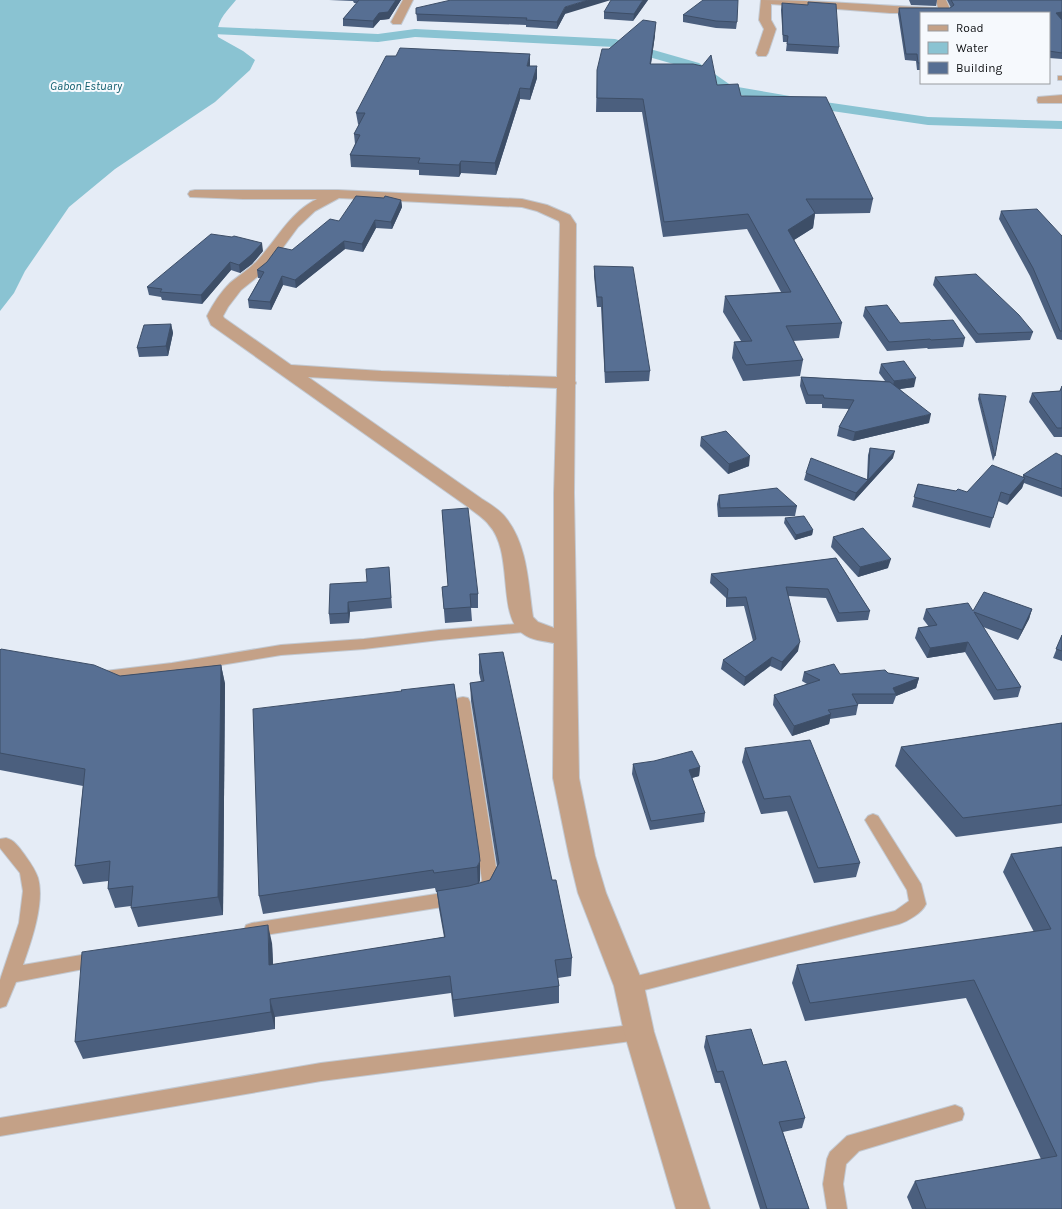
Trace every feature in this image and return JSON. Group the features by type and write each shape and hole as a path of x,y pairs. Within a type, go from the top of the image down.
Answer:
{"street":[{"path":"397,22 408,0"},
{"path":"762,53 770,29 765,20 766,0 890,10 946,12 941,0"},
{"path":"1043,100 1062,99"},
{"path":"195,194 338,194 522,203 542,208 565,218 568,224 567,383 564,492 566,778 582,856 592,893 628,986 639,1032 693,1209"},
{"path":"338,194 310,208 293,224 261,266 235,287 220,306 215,316 216,321 475,503 498,521 508,539 514,557 522,620 530,628 539,632 564,638"},
{"path":"285,370 381,376 567,383"}],"lane":[{"path":"105,676 172,668 281,650 364,644 439,635 530,628"},
{"path":"235,933 289,923 470,896 484,892 490,880 463,702"},
{"path":"628,986 771,948 899,917 918,904 915,889 873,820"},
{"path":"0,1000 11,975 32,905 30,880 19,857 6,844"},
{"path":"11,975 112,956"},
{"path":"0,1127 321,1072 639,1032"},
{"path":"837,1209 833,1184 837,1159 854,1143 955,1114"}],"water":[{"name":"Gabon Estuary","path":"0,0 236,0 218,26 218,37 243,51 255,60 250,70 215,102 115,169 69,207 25,271 14,293 0,311"}],"building":[{"path":"359,0 396,0 388,12 379,13 373,21 343,19"},
{"path":"451,0 588,0 565,7 557,22 526,20 527,18 416,14 416,8"},
{"path":"611,0 643,0 634,14 604,12"},
{"path":"703,0 738,0 737,22 716,21 683,15"},
{"path":"951,0 1062,0 1062,12 1056,13 1062,20 1062,53 1050,51 1050,12 920,12 920,63 918,63 917,54 906,54 899,8 950,8 954,5"},
{"path":"808,2 836,4 839,47 787,44 788,36 783,35 782,3 808,5"},
{"path":"643,20 656,22 650,64 693,64 702,66 711,55 717,85 738,84 741,96 826,97 873,199 806,199 815,213 788,230 842,323 786,326 803,360 746,365 734,342 752,341 725,296 791,292 748,214 664,222 643,99 597,98 597,70 602,49 609,49"},
{"path":"400,48 530,54 527,66 537,66 530,89 520,88 495,163 461,161 459,165 418,163 420,158 350,155 360,135 354,134 365,113 356,113 386,56 396,56"},
{"path":"356,196 384,198 385,196 401,200 391,222 375,220 362,244 344,241 295,280 282,276 270,302 248,300 264,272 257,270 267,262 278,247 292,250 330,219 339,221"},
{"path":"1037,209 1062,236 1062,331 1060,331 1033,268 1001,211"},
{"path":"211,234 234,236 262,243 239,265 230,262 201,295 160,292 162,289 147,287"},
{"path":"594,266 633,267 650,371 605,372 602,297 597,297"},
{"path":"976,274 1019,315 1033,332 978,334 935,277"},
{"path":"887,305 900,323 953,320 965,338 889,342 865,307"},
{"path":"171,324 166,346 137,348 144,325"},
{"path":"904,361 916,378 894,381 881,364"},
{"path":"801,377 890,382 931,414 855,432 839,427 854,400 824,398 823,395 808,395"},
{"path":"1062,386 1062,428 1057,428 1032,393 1060,391"},
{"path":"979,394 1006,396 995,456"},
{"path":"726,431 750,456 729,464 701,437"},
{"path":"870,448 895,451 856,493 806,473 811,458 868,480"},
{"path":"1056,453 1062,456 1062,489 1023,475"},
{"path":"992,465 1025,478 1010,495 1001,492 993,518 914,497 918,484 956,491 958,489 967,492"},
{"path":"777,488 797,506 720,508 719,495"},
{"path":"468,508 478,594 470,594 471,607 444,609 442,587 448,586 442,510"},
{"path":"804,516 813,530 796,535 785,518"},
{"path":"863,528 891,559 860,567 833,537"},
{"path":"836,558 870,611 839,613 828,589 786,587 800,642 782,662 772,657 745,677 723,660 756,639 746,597 727,598 728,589 711,574"},
{"path":"389,567 391,598 348,602 348,613 329,614 330,584 367,582 366,569"},
{"path":"984,592 1032,609 1022,630 974,612 1021,687 997,690 968,642 930,648 918,628 937,625 926,609 968,603 973,611"},
{"path":"1062,635 1062,651 1056,649"},
{"path":"1,649 94,665 120,676 221,665 218,897 131,908 133,886 108,889 110,861 75,866 85,769 0,753"},
{"path":"503,652 552,880 556,880 572,958 555,960 559,986 453,1000 450,976 270,999 271,1012 75,1042 82,952 268,925 269,965 445,937 437,891 469,886 490,880 499,863 470,683 484,681 479,654"},
{"path":"834,664 840,674 885,670 888,673 919,678 893,688 896,694 852,694 858,705 828,710 831,714 794,726 774,695 820,680 804,672"},
{"path":"454,684 479,852 480,861 477,867 434,873 433,870 259,896 253,709"},
{"path":"1062,723 1062,805 963,818 901,747"},
{"path":"810,740 860,863 818,868 790,796 764,799 745,748"},
{"path":"692,751 700,767 689,770 705,813 651,821 633,764 654,761"},
{"path":"1062,847 1062,1209 926,1209 915,1181 1057,1156 974,980 810,1003 797,965 1051,929 1011,854"},
{"path":"751,1029 763,1065 786,1061 805,1118 779,1122 809,1209 767,1209 723,1071 717,1072 706,1036"}],"waterway":[{"path":"217,31 378,38 415,33 615,43 695,66 728,89 825,106 928,121 1062,125"}]}
